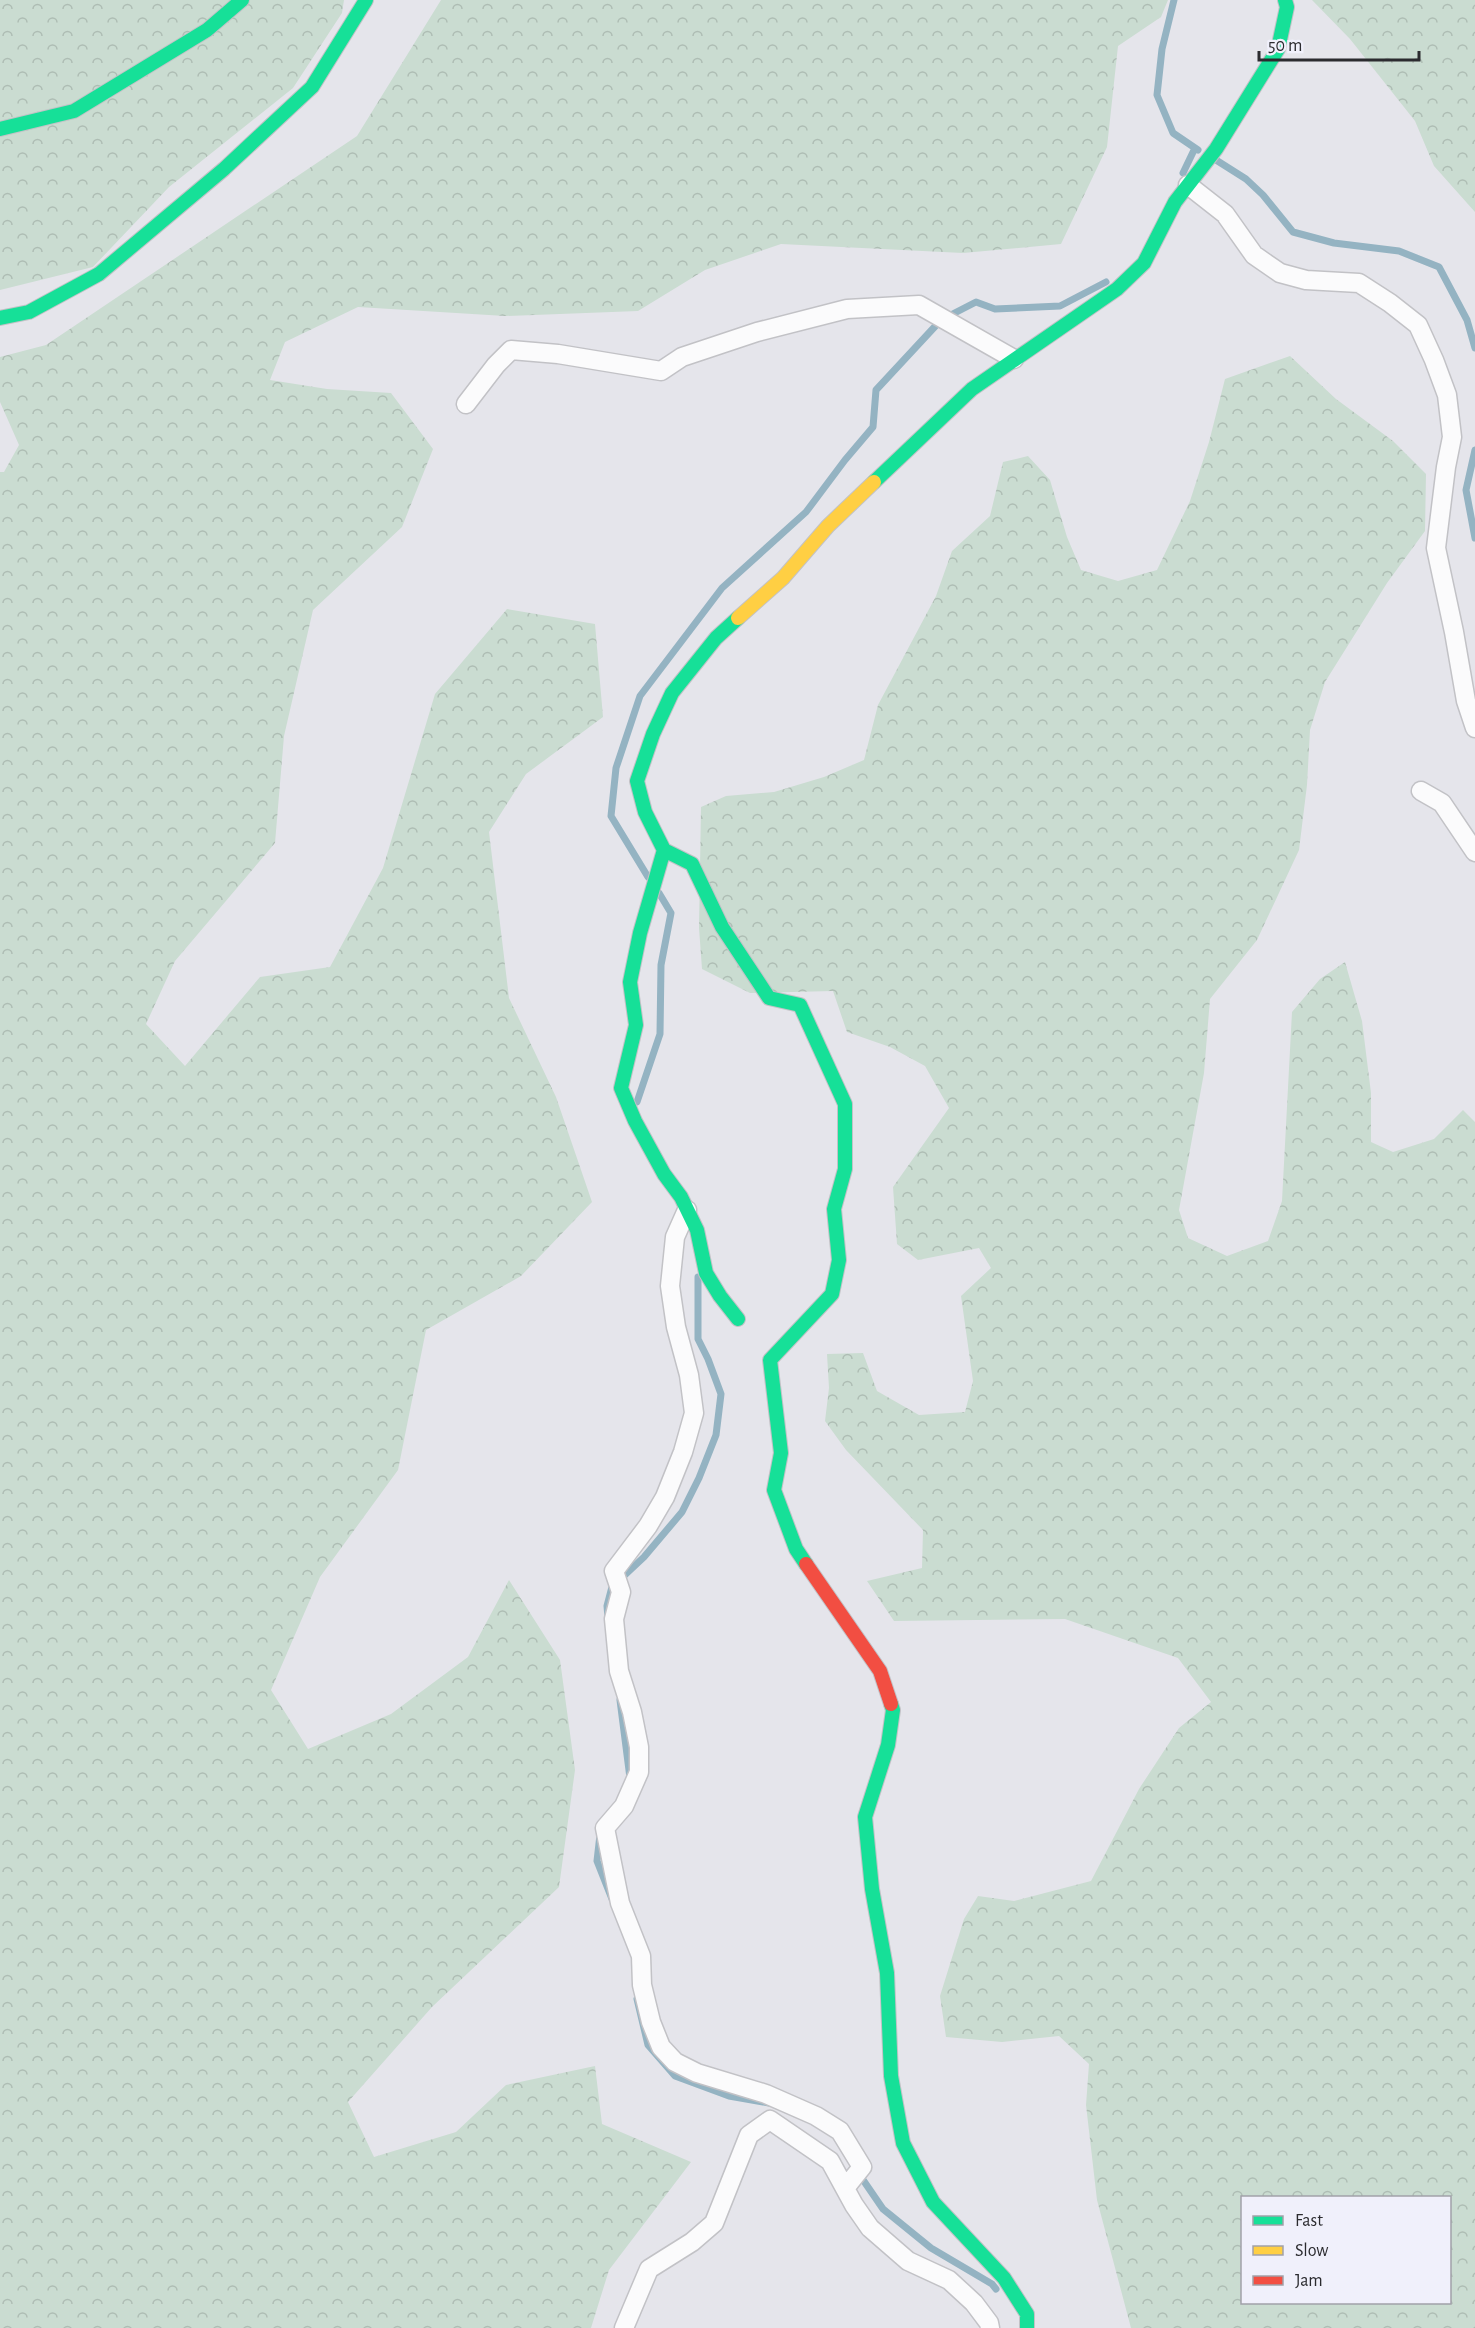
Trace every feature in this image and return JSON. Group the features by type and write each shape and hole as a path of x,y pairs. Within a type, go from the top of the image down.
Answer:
{"street":[{"path":"0,129 74,111 207,30 242,0"},
{"path":"0,318 29,312 99,274 224,169 312,87 366,0"},
{"path":"738,1318 720,1296 706,1272 697,1230 635,1121 621,1088 622,1074 636,1025 630,982 640,933 663,851 645,812 637,781 653,734 672,693 716,638 783,578 828,526 972,389 1117,289 1144,263 1175,202 1216,149 1278,49 1287,7 1285,0"},
{"path":"1188,185 1225,214 1254,255 1280,273 1306,280 1359,283 1418,325 1447,395 1452,437 1446,467 1437,548 1466,701 1475,728"},
{"path":"466,404 496,365 511,350 558,354 661,371 682,357 758,332 847,309 919,305 1014,359"},
{"path":"1420,791 1442,803 1475,852"},
{"path":"663,851 692,864 722,927 769,998 800,1005 845,1104 846,1169 834,1209 839,1260 832,1293 770,1360 781,1453 774,1490 796,1549 880,1671 893,1710 888,1745 865,1817 872,1889 887,1973 891,2076 903,2143 933,2202 1004,2278 1027,2314 1027,2324"},
{"path":"687,1210 675,1238 670,1286 676,1327 689,1375 694,1413 683,1452 664,1497 648,1526 614,1571 621,1592 614,1619 619,1671 632,1712 639,1747 639,1772 624,1806 605,1828 620,1902 641,1956 642,1985 651,2022 661,2046 675,2062 697,2073 766,2094 816,2116 840,2131 862,2168 847,2186"},
{"path":"624,2328 649,2269 692,2242 714,2223 749,2135 770,2120 830,2161 847,2186 854,2205 870,2228 908,2261 949,2280 975,2302 990,2328"}],"green space":[{"path":"0,0 344,0 342,13 293,88 169,187 93,267 0,290"},
{"path":"441,0 1168,0 1161,17 1118,46 1107,147 1061,244 963,253 781,244 705,270 638,311 505,316 358,307 285,342 270,380 327,389 391,393 433,449 402,527 313,610 284,736 275,843 175,961 146,1024 185,1066 260,977 330,967 383,868 435,694 507,609 595,624 603,717 526,774 489,832 509,998 556,1097 592,1202 521,1276 426,1330 398,1470 320,1577 271,1690 308,1749 391,1714 468,1657 509,1580 560,1660 575,1770 559,1887 432,2007 348,2102 374,2157 456,2132 506,2085 595,2066 602,2124 691,2162 609,2270 591,2328 0,2328 0,472 4,472 19,445 0,402 0,357 46,345 357,136"},
{"path":"1312,0 1475,0 1475,212 1434,166 1415,121 1350,39"},
{"path":"1290,356 1336,399 1393,441 1426,474 1425,531 1387,583 1325,682 1310,730 1307,785 1299,850 1257,940 1210,999 1204,1073 1179,1210 1188,1238 1227,1256 1268,1241 1282,1201 1292,1012 1320,979 1345,962 1362,1021 1371,1093 1371,1142 1393,1152 1434,1139 1463,1110 1475,1122 1475,2328 1131,2328 1097,2200 1086,2105 1089,2064 1059,2036 1002,2042 946,2037 940,1996 964,1919 978,1896 1014,1901 1091,1881 1139,1789 1179,1728 1211,1702 1178,1658 1065,1619 894,1621 867,1581 922,1568 923,1530 846,1450 825,1421 829,1388 827,1354 863,1353 877,1391 919,1415 965,1412 973,1381 961,1296 991,1268 979,1248 918,1260 897,1244 893,1187 949,1108 925,1066 890,1047 847,1032 833,991 750,993 702,969 699,928 701,807 726,796 774,792 824,777 864,760 878,705 936,596 952,551 990,516 1003,462 1028,456 1050,480 1067,537 1081,570 1118,581 1157,570 1190,501 1209,442 1225,379"}],"waterway":[{"path":"1174,0 1162,49 1157,95 1173,133 1198,150"},
{"path":"1183,173 1195,148"},
{"path":"1216,160 1246,179 1263,195 1293,232 1334,243 1399,251 1439,267 1467,320 1475,348"},
{"path":"648,877 611,816 616,768 640,696 722,588 806,512 873,427 876,390 941,320 976,302 995,309 1060,306 1106,282"},
{"path":"1475,450 1466,490 1475,538"},
{"path":"637,1102 660,1034 661,965 671,913 659,893"},
{"path":"608,1618 607,1606 612,1587 644,1557 682,1512 699,1478 716,1435 721,1394 698,1339 698,1277"},
{"path":"620,1700 630,1778"},
{"path":"600,1835 597,1861 612,1899"},
{"path":"637,1999 648,2045 675,2076 729,2096 769,2103"},
{"path":"859,2174 883,2209 931,2248 992,2284 996,2289"}],"traffic: fast":[{"path":"0,129 74,111 207,30 242,0"},
{"path":"0,318 29,312 99,274 224,169 312,87 366,0"},
{"path":"874,482 972,389 1117,289 1144,263 1175,202 1216,149 1278,49 1287,7 1285,0"},
{"path":"738,618 716,638 672,693 653,734 637,781 645,812 664,850 640,933 630,982 636,1025 621,1088 635,1121 664,1174 681,1197 697,1230 706,1273 738,1319"},
{"path":"664,850 692,864 722,927 769,998 800,1005 845,1104 845,1169 834,1209 839,1260 832,1294 770,1360 781,1453 774,1490 796,1549 806,1564"},
{"path":"891,1704 893,1710 888,1745 865,1817 872,1889 887,1973 891,2076 903,2143 933,2202 1004,2278 1027,2314 1027,2328"}],"traffic: slow":[{"path":"738,618 783,578 828,526 874,482"}],"traffic: jam":[{"path":"806,1564 880,1671 891,1704"}]}
